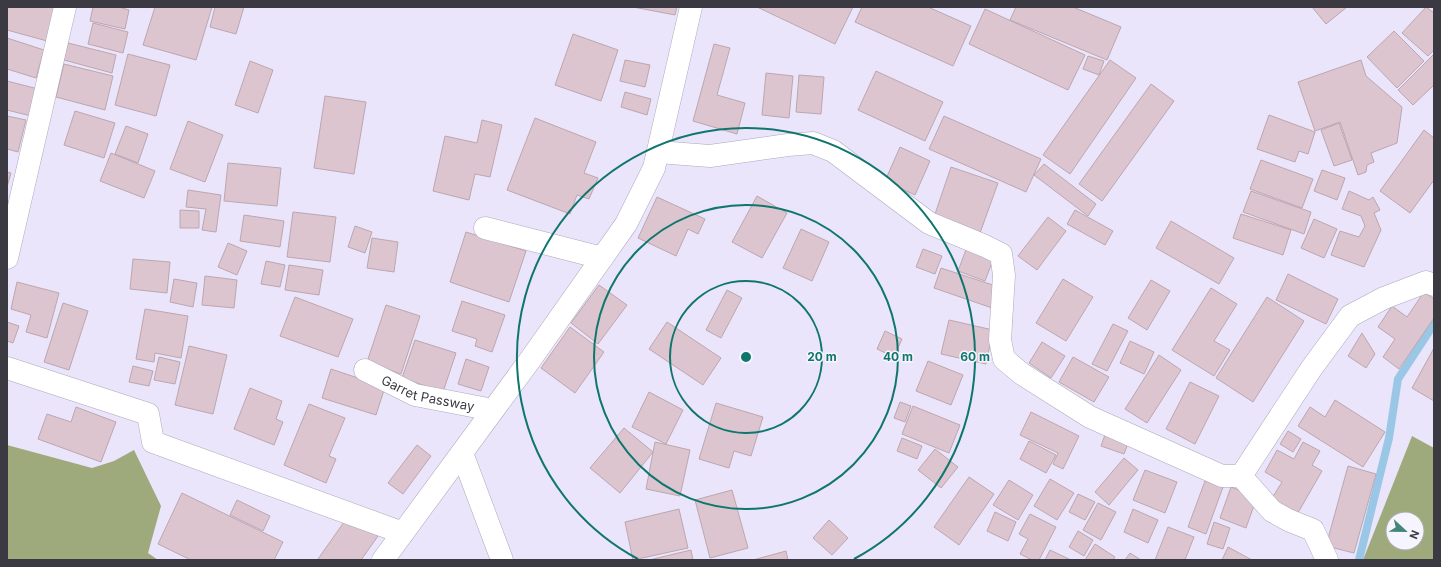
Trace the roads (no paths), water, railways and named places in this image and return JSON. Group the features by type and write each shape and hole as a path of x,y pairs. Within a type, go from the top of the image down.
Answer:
{"street":[{"path":"7,258 65,7"},
{"path":"383,560 494,410 626,224 654,168 675,73 692,7"},
{"path":"658,152 710,156 813,143 833,151 929,223 986,246 1001,254 1004,275 1000,340 1004,359 1022,374 1090,417 1222,476 1241,476 1272,512 1313,530 1327,560"},
{"path":"485,228 602,258"},
{"path":"1241,476 1306,376 1350,316 1384,298 1426,282 1434,285"},
{"path":"7,368 148,414 153,442 403,533"},
{"name":"Garret Passway","path":"365,370 415,395 494,410"},
{"path":"462,453 502,560"}],"waterway":[{"path":"1359,560 1389,438 1398,379 1434,324"}]}
